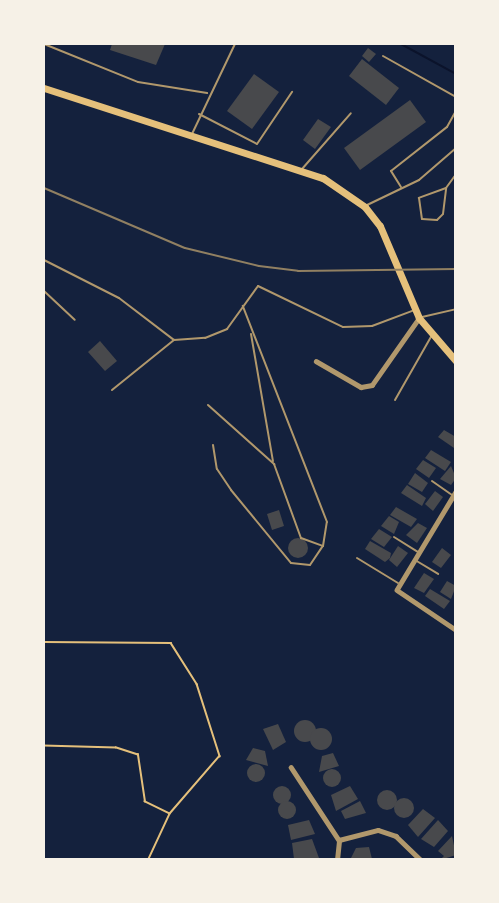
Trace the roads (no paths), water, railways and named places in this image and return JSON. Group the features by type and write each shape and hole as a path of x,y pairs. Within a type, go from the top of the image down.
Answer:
{"main road":[{"path":"44,88 191,137 302,170 365,207 393,248 419,318 431,337 456,361"}],"street":[{"path":"316,361 361,387 372,385 419,318"},
{"path":"454,494 398,583 403,598 456,630"},
{"path":"291,767 339,840 337,860"},
{"path":"339,840 378,830 396,836 421,860"}],"lane":[{"path":"44,44 138,82 207,93"},
{"path":"191,137 207,93 236,44 257,44"},
{"path":"383,56 456,97"},
{"path":"199,114 257,144 292,92"},
{"path":"401,187 391,171 447,127 456,111"},
{"path":"302,170 351,113"},
{"path":"365,207 419,180 456,148"},
{"path":"446,188 420,198 422,219 437,220 443,214 446,188 456,174"},
{"path":"44,260 119,298 174,340"},
{"path":"112,390 174,340 205,338 226,329 258,286 343,327 372,326 416,309"},
{"path":"44,291 75,320"},
{"path":"213,445 217,469 231,490 291,563 310,565 323,546 327,522 243,306"},
{"path":"419,318 456,309"},
{"path":"251,329 252,364 274,464 301,538 323,546"},
{"path":"395,400 431,337"},
{"path":"208,405 274,464"},
{"path":"432,481 454,494"},
{"path":"449,503 456,507"},
{"path":"394,537 418,552"},
{"path":"357,558 398,583"},
{"path":"414,559 438,574"}],"waterway":[{"path":"401,44 456,74"}],"railway":[{"path":"44,188 185,248 259,266 298,271 456,269"}]}
